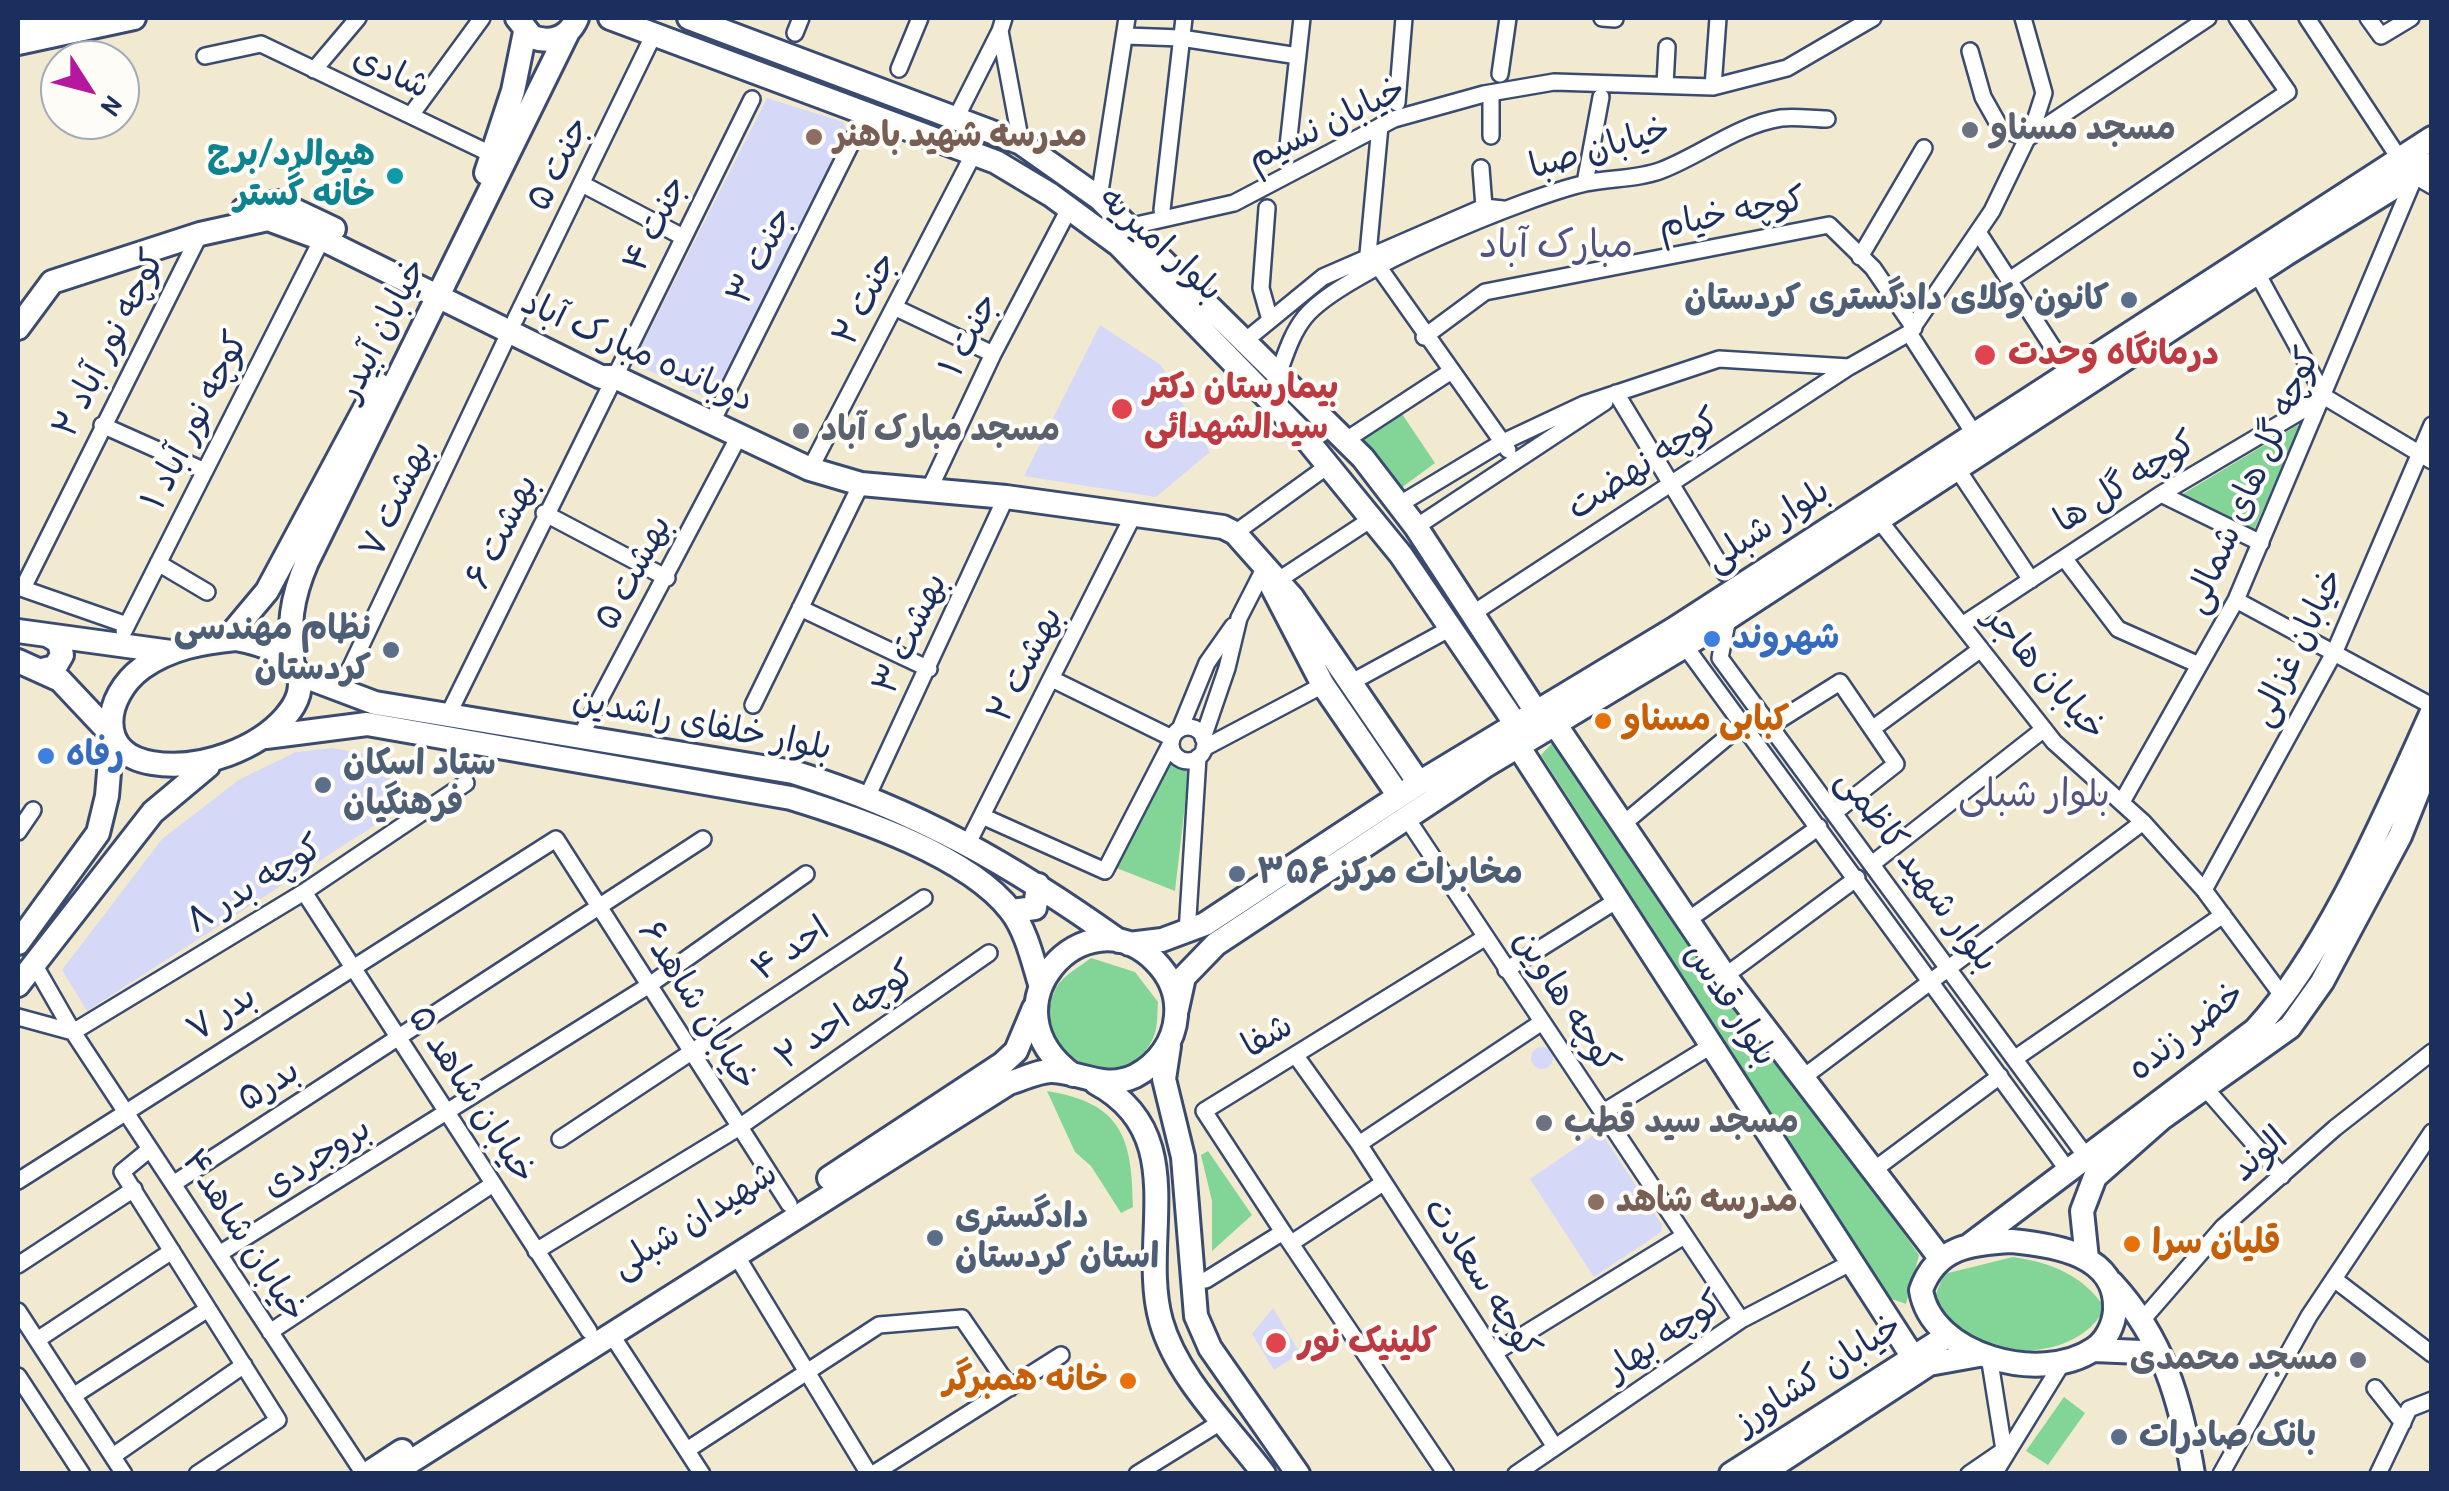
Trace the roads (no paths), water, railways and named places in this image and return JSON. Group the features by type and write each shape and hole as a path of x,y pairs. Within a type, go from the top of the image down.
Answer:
{"street":[{"path":"18,25 73,18"},
{"path":"18,43 134,18"},
{"path":"314,70 358,18"},
{"path":"410,115 482,18"},
{"name":"بلوار امیریه","path":"610,18 1020,174 1069,209 1126,236 1279,372 1346,440 1400,504 1472,614 1523,726"},
{"name":"بلوار امیریه","path":"689,18 1021,143 1099,198 1126,236 1372,518 1523,726"},
{"path":"899,70 920,18"},
{"path":"1099,198 1128,18"},
{"path":"1162,210 1184,18"},
{"path":"1288,146 1302,18"},
{"path":"1396,103 1404,18"},
{"path":"1500,74 1508,18"},
{"path":"1602,18 1615,19"},
{"path":"1713,87 1718,18"},
{"name":"خیابان نسیم","path":"1126,236 1234,204 1380,126 1491,92 1554,82 1713,87 1786,68 1873,18"},
{"path":"1912,330 1978,232 2028,138 2044,94 2024,18"},
{"path":"2028,138 2208,18"},
{"path":"2011,279 2288,92 2237,18"},
{"path":"2307,18 2419,171"},
{"path":"2368,18 2381,36 2411,18"},
{"path":"517,21 551,40 576,22"},
{"name":"خیابان آبیدر","path":"296,670 288,630 292,598 436,288 493,155 517,21"},
{"name":"خیابان آبیدر","path":"226,640 268,591 436,288 576,22"},
{"path":"956,118 1002,24"},
{"path":"1002,24 1021,143"},
{"name":"جنت ۵","path":"512,326 584,185 655,32"},
{"path":"1126,36 1181,38 1298,56"},
{"name":"شادی","path":"205,56 261,44 493,155"},
{"path":"1665,85 1668,47"},
{"path":"1970,51 1983,97 2001,129 2028,138"},
{"path":"1491,92 1491,136"},
{"path":"1585,183 1602,97"},
{"name":"جنت ۴","path":"615,377 752,99"},
{"name":"جنت ۳","path":"710,424 865,116"},
{"name":"خیابان صبا","path":"1246,340 1323,277 1486,221 1503,209 1585,183 1660,171 1740,130 1782,118 1828,119"},
{"path":"1380,126 1373,260 1424,337 1517,461"},
{"name":"بلوار شبلی","path":"1177,1009 1184,978 1216,944 1408,799 1523,726 1556,724 1958,470 2419,171 2432,138"},
{"path":"1924,148 1860,257 1912,330 1975,435"},
{"name":"جنت ۲","path":"810,469 972,155"},
{"path":"1482,168 1484,207"},
{"name":"بلوار شبلی","path":"1124,943 1187,933 1408,799 2070,374 2419,171"},
{"name":"کوچه گل های شمالی","path":"2123,800 2236,600 2419,171"},
{"path":"584,185 683,237"},
{"path":"18,303 57,264 277,202 436,288"},
{"name":"خیابان صبا","path":"1279,372 1306,315 1373,260 1484,207 1503,209"},
{"path":"1267,208 1262,288 1270,320"},
{"name":"جنت ۱","path":"929,490 993,354 1069,209"},
{"path":"18,328 52,282 200,234 268,219 436,288"},
{"name":"کوچه خیام","path":"1424,337 1485,292 1829,225 1860,257"},
{"path":"1978,232 2070,374"},
{"name":"کوچه نور آباد ۲","path":"20,588 200,234"},
{"name":"کوچه نور آباد ۱","path":"20,588 126,628 322,238"},
{"path":"2257,273 2325,397 2425,457"},
{"name":"دوبانده مبارک آباد","path":"436,288 601,377 615,377 810,469 861,484 1135,512 1223,526 1235,533"},
{"path":"896,308 993,354"},
{"name":"بهشت ۷","path":"339,692 512,326"},
{"name":"کوچه نهضت","path":"1472,614 1849,367 1912,330"},
{"path":"1400,504 1501,442 1616,393 1719,359 1849,367"},
{"path":"1346,440 1450,372"},
{"name":"بهشت ۶","path":"448,715 544,513 615,377"},
{"path":"1416,527 1616,393"},
{"path":"1616,393 1724,574"},
{"name":"کوچه گل ها","path":"1962,625 2161,494 2325,397"},
{"path":"1299,430 1318,412"},
{"path":"102,425 204,471"},
{"name":"خیابان غزالی","path":"2204,890 2335,652 2425,457 2432,425"},
{"name":"بهشت ۵","path":"580,737 739,436"},
{"path":"1329,465 1235,533 1271,575 1350,684 1408,799"},
{"path":"1958,470 2031,580"},
{"path":"753,704 861,484"},
{"path":"2161,494 2262,543"},
{"name":"بهشت ۳","path":"868,796 930,669 1006,497"},
{"name":"بهشت ۲","path":"968,843 1054,680 1135,512"},
{"path":"544,513 667,578"},
{"path":"982,816 1106,871 1207,663 1238,618 1271,575 1372,518"},
{"name":"خیابان هاجر","path":"1879,520 2044,729 2123,800 2204,890 2284,998"},
{"path":"2064,558 2118,629 2199,665"},
{"path":"158,563 207,592"},
{"path":"1271,575 1274,598 1323,685 1408,799"},
{"path":"2236,600 2432,709"},
{"path":"800,608 930,669"},
{"path":"1187,933 1202,748 1228,668 1238,618"},
{"name":"بلوار شهید کاظمی","path":"1728,618 1720,658 2017,1058 2076,1162"},
{"path":"1350,684 1451,628"},
{"path":"18,630 170,652 226,640 265,644 286,656 296,670 299,696 288,716 266,737 216,762 153,812 18,984"},
{"path":"42,670 56,667 62,655 59,642 47,635"},
{"name":"بلوار شهید کاظمی","path":"1685,646 2000,1076 2076,1162"},
{"path":"1872,729 1981,649"},
{"path":"20,934 98,833 107,796 110,710 121,688 170,652"},
{"path":"18,662 60,680 122,749 143,762 172,767 216,762"},
{"name":"بلوار خلفای راشدین","path":"296,670 371,714 790,798 926,849 1012,911"},
{"path":"1054,680 1174,737 1182,760 1323,685"},
{"path":"1770,726 1840,682 1896,764 1834,813"},
{"name":"خضر زنده","path":"1971,1244 2255,1030 2284,998 2384,818 2432,709"},
{"name":"بلوار خلفای راشدین","path":"266,737 371,714 448,715 793,772 868,796 968,843 1124,943"},
{"path":"1623,824 1744,723"},
{"name":"بلوار قدس","path":"1556,724 1725,976 1871,1172 1941,1258"},
{"name":"بلوار قدس","path":"1523,726 1619,899 1912,1354"},
{"path":"1174,737 1190,728 1202,748"},
{"path":"1872,864 2044,729"},
{"name":"خضر زنده","path":"2087,1259 2082,1211 2095,1177 2162,1118 2290,1027 2322,982 2400,836 2432,756"},
{"name":"کوچه بدر ۸","path":"73,1032 304,892 466,783"},
{"name":"کوچه هاوین","path":"1408,799 1539,1024 1741,1320"},
{"path":"18,832 33,810"},
{"path":"1801,1079 2143,822"},
{"path":"1688,920 1820,826"},
{"name":"خیابان شاهد۶","path":"556,839 789,1204"},
{"name":"بدر ۷","path":"18,1180 556,839"},
{"name":"بدر۵","path":"173,1184 703,839"},
{"name":"بروجردی","path":"219,1254 648,986 806,874"},
{"path":"1725,976 1856,878"},
{"path":"1038,885 1035,908 1012,911 1037,994 1043,1045 1082,1078 1126,1102 1145,1135 1157,1177 1160,1318 1187,1373 1264,1474"},
{"name":"خیابان شاهد ۵","path":"304,892 536,1251 702,1474"},
{"name":"احد ۴","path":"560,1139 924,898"},
{"path":"1506,970 1619,899"},
{"path":"2017,1058 2223,916"},
{"name":"شفا","path":"1288,1237 1204,1110 1486,937"},
{"path":"1037,994 1064,954 1081,944 1124,943 1163,969 1177,1009 1164,1079 1188,1199 1196,1316 1210,1348 1298,1474"},
{"name":"کوچه احد ۲","path":"536,1251 738,1128 988,953"},
{"name":"خیابان شاهد۴","path":"34,964 73,1032 366,1474"},
{"name":"شهیدان شبلی","path":"366,1474 736,1255 975,1092 1016,1050 1037,994"},
{"path":"18,1018 73,1032"},
{"path":"1359,1144 1539,1024"},
{"path":"1082,1078 1130,1078 1161,1056 1171,1040"},
{"path":"1602,1113 1714,1044"},
{"name":"الوند","path":"2144,1318 2224,1227 2432,1052"},
{"name":"کوچه سعادت","path":"1296,1056 1359,1144 1555,1447"},
{"name":"شهیدان شبلی","path":"391,1474 789,1204 975,1092 1050,1070 1082,1078"},
{"path":"1871,1172 2000,1076"},
{"path":"2206,1089 2282,1176"},
{"path":"1145,1135 1155,1120 1163,1117 1176,1127"},
{"path":"2220,1474 2334,1279 2432,1132"},
{"path":"150,1148 122,1172 278,1420 197,1474"},
{"path":"270,1332 493,1184"},
{"path":"1206,1280 1383,1184"},
{"path":"18,1265 134,1190"},
{"path":"1494,1353 1684,1236"},
{"path":"1288,1237 1446,1474"},
{"path":"1941,1332 1923,1307 1921,1290 1941,1258 1971,1244 2036,1243 2087,1259 2144,1318 2180,1400 2193,1474"},
{"path":"37,1340 172,1250"},
{"path":"736,1255 871,1474 1062,1355"},
{"name":"کوچه بهار","path":"1516,1474 1741,1320 1854,1261"},
{"path":"2093,1350 2111,1329 2115,1315 2106,1277"},
{"path":"2334,1279 2432,1354"},
{"path":"73,1396 208,1309"},
{"path":"18,1311 124,1474"},
{"path":"1885,1312 1941,1332 1987,1355 2029,1362 2064,1360 2093,1350 2142,1352 2162,1362"},
{"path":"686,1450 879,1325 962,1318 1010,1388"},
{"name":"خیابان کشاورز","path":"1760,1474 1790,1444 1941,1332"},
{"path":"1987,1355 2004,1450"},
{"name":"خیابان کشاورز","path":"1730,1474 1929,1364 1987,1355"},
{"path":"1994,1474 2004,1450 2064,1360"},
{"path":"112,1456 244,1365"},
{"path":"18,1376 82,1474"},
{"path":"2374,1388 2402,1423"},
{"path":"2378,1474 2409,1409 2432,1400"},
{"path":"1137,1474 1224,1420"},
{"path":"1969,1474 2004,1450"}],"place":[{"name":"مسجد مسناو","path":"1970,130"},
{"name":"مدرسه شهید باهنر","path":"814,137"},
{"name":"هیوالرد/برج خانه گستر","path":"395,176"},
{"name":"کانون وکلای دادگستری کردستان","path":"2129,300"},
{"name":"درمانگاه وحدت","path":"1985,355"},
{"name":"بیمارستان دکتر سیدالشهدائی","path":"1122,409"},
{"name":"مسجد مبارک آباد","path":"801,431"},
{"name":"شهروند","path":"1712,639"},
{"name":"نظام مهندسی کردستان","path":"391,650"},
{"name":"کبابی مسناو","path":"1603,721"},
{"name":"رفاه","path":"46,756"},
{"name":"ستاد اسکان فرهنگیان","path":"323,785"},
{"name":"مخابرات مرکز ۳۵۶","path":"1237,874"},
{"name":"مسجد سید قطب","path":"1544,1123"},
{"name":"مدرسه شاهد","path":"1596,1202"},
{"name":"دادگستری استان کردستان","path":"935,1238"},
{"name":"قلیان سرا","path":"2132,1244"},
{"name":"کلینیک نور","path":"1276,1343"},
{"name":"مسجد محمدی","path":"2358,1360"},
{"name":"خانه همبرگر","path":"1128,1381"},
{"name":"بانک صادرات","path":"2119,1437"}],"district":[{"name":"مبارک آباد","path":"1556,247"},
{"name":"بلوار شبلی","path":"2034,796"}]}
